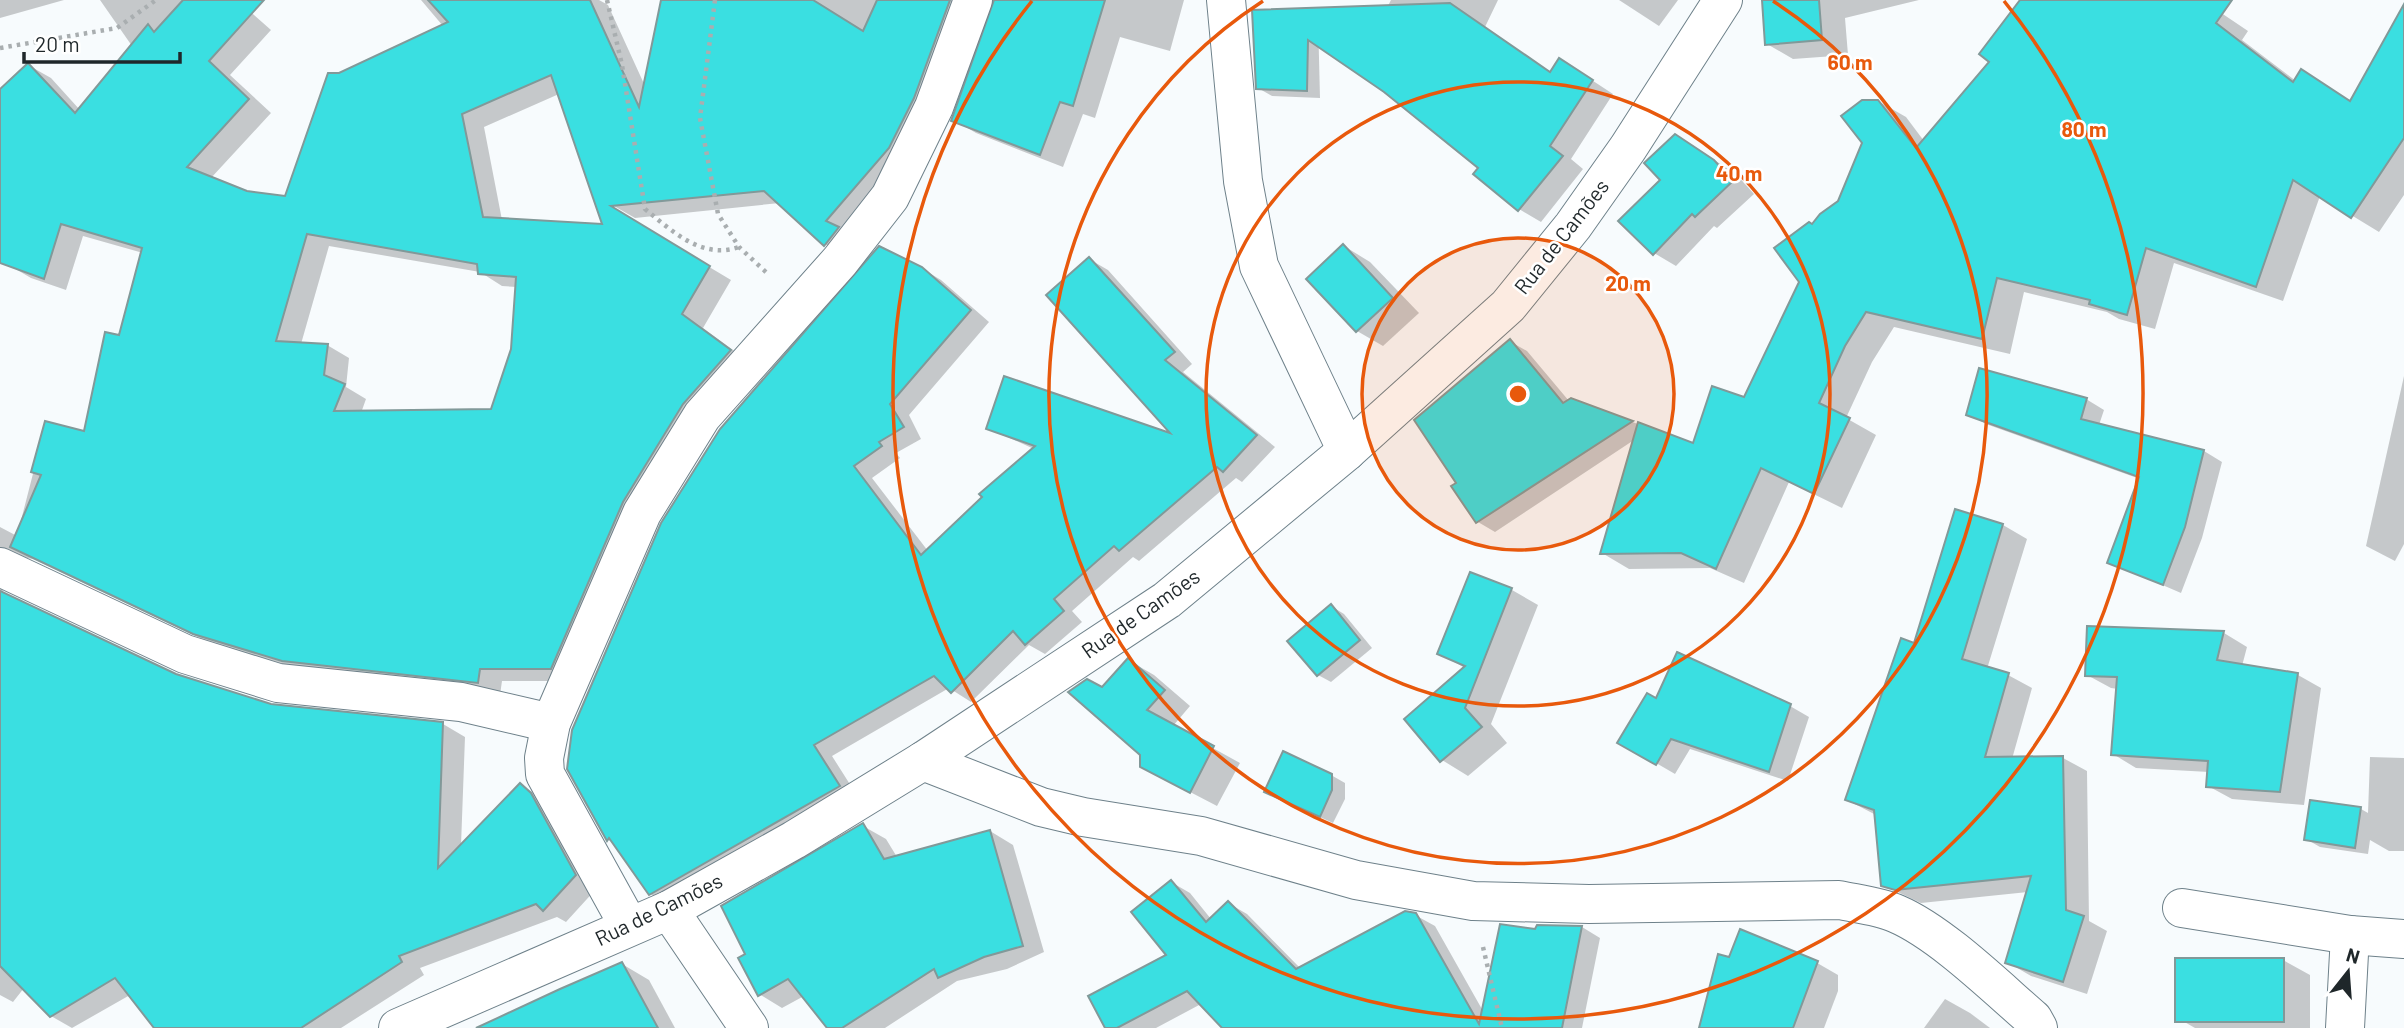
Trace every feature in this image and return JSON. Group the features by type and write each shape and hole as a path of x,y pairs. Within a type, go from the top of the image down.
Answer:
{"street":[{"path":"629,926 545,774 544,758 551,723 622,556 666,471 702,416 799,303 840,261 890,197 934,107 973,0"},
{"path":"1226,0 1243,181 1259,265 1347,451"},
{"name":"Rua de Camões","path":"398,1028 669,909 794,840 923,761 1167,600 1347,451 1508,306 1573,226 1628,148 1723,0"},
{"path":"0,567 185,654 278,683 461,702 551,723"},
{"path":"923,761 1041,807 1083,817 1201,836 1356,880 1473,901 1589,904 1839,900 1870,906 1898,914 1958,954 2033,1019 2038,1028"},
{"path":"2182,908 2350,935 2404,939"},
{"path":"669,909 749,1028"},
{"path":"2345,1028 2350,935"}],"path":[{"path":"0,48 117,28 156,0"},
{"path":"607,0 622,65 645,209 684,242 724,252 739,247"},
{"path":"715,0 700,118 718,214 739,247 799,303"},
{"path":"1473,901 1502,1028"}],"building":[{"path":"183,0 264,0 209,61 249,99 187,167 247,191 285,196 328,73 339,73 448,22 428,0 590,0 639,107 661,0 813,0 863,31 877,0 950,0 914,98 889,148 826,221 839,227 824,246 764,191 611,206 710,266 682,314 731,350 683,404 623,502 551,669 480,669 478,683 282,661 193,634 10,547 41,475 31,472 45,421 84,431 105,332 119,335 142,248 61,224 44,279 0,263 0,89 28,63 75,113 148,24 154,32","holes":["551,75 592,195 602,224 483,217 462,114","307,234 477,264 478,274 516,277 511,349 491,409 334,411 345,384 324,375 328,344 276,341"]},
{"path":"994,0 1105,0 1073,106 1060,102 1040,155 951,121"},
{"path":"1762,0 1819,0 1822,40 1765,45"},
{"path":"2020,0 2232,0 2216,23 2293,82 2301,69 2350,101 2404,4 2404,138 2351,218 2293,180 2256,287 2146,248 2127,315 2089,304 2090,300 1997,278 1982,339 1866,312 1845,346 1819,403 1850,418 1814,494 1761,468 1716,569 1681,553 1600,554 1638,422 1693,443 1712,386 1744,397 1799,282 1774,248 1809,222 1812,224 1820,214 1838,201 1862,143 1841,116 1862,100 1878,100 1916,148 1989,62 1979,54"},
{"path":"1450,3 1550,72 1559,58 1593,80 1550,146 1563,156 1518,211 1473,174 1478,168 1384,92 1308,40 1307,91 1256,89 1252,10"},
{"path":"1675,134 1714,160 1733,181 1695,217 1692,214 1653,255 1618,221 1660,180 1644,163"},
{"path":"1343,244 1393,298 1356,332 1306,279"},
{"path":"879,246 922,267 971,310 890,404 904,427 879,442 882,446 854,466 921,555 982,497 979,494 1035,446 986,429 1004,376 1170,433 1046,295 1089,257 1175,352 1165,360 1257,435 1223,472 1217,467 1119,551 1114,546 1054,599 1064,611 1025,645 1013,631 951,693 934,676 814,745 840,786 649,895 609,838 607,841 567,769 572,730 661,523 720,429"},
{"path":"1510,339 1563,403 1571,398 1633,421 1476,523 1451,486 1456,483 1414,420"},
{"path":"1979,368 2087,398 2081,419 2204,450 2185,527 2163,585 2107,563 2139,477 1966,415"},
{"path":"1955,509 2003,524 1962,659 2009,673 1985,757 2063,756 2066,910 2084,916 2063,982 2005,963 2031,876 1895,890 1881,886 1874,810 1845,800 1901,638 1914,643"},
{"path":"1470,572 1512,588 1465,708 1482,727 1440,762 1404,719 1465,666 1437,654"},
{"path":"0,591 176,674 271,704 443,722 438,868 520,783 531,793 576,875 543,911 536,904 399,956 402,962 301,1028 154,1028 115,978 50,1017 0,966"},
{"path":"1331,604 1360,640 1317,676 1287,641"},
{"path":"2087,626 2224,631 2217,660 2298,673 2280,792 2206,787 2208,761 2111,755 2117,677 2085,676"},
{"path":"1677,652 1791,704 1769,772 1671,739 1656,765 1617,743 1647,693 1656,698"},
{"path":"1128,658 1165,690 1147,710 1214,746 1190,793 1140,767 1140,755 1068,692 1087,679 1102,687"},
{"path":"1283,751 1332,774 1332,790 1320,817 1264,792"},
{"path":"2310,800 2361,807 2355,848 2304,840"},
{"path":"863,823 884,859 990,830 1023,946 984,957 938,978 934,969 842,1028 827,1028 788,979 758,996 738,958 745,954 721,906"},
{"path":"1171,880 1206,922 1228,901 1296,969 1405,911 1416,913 1479,1024 1500,924 1535,929 1537,925 1582,926 1562,1028 1222,1028 1187,991 1117,1028 1105,1028 1088,996 1166,955 1131,912"},
{"path":"1740,929 1818,961 1793,1028 1699,1028 1718,954 1729,957"},
{"path":"2175,958 2284,958 2284,1022 2175,1022"},
{"path":"622,962 658,1028 476,1028 560,989"}]}
